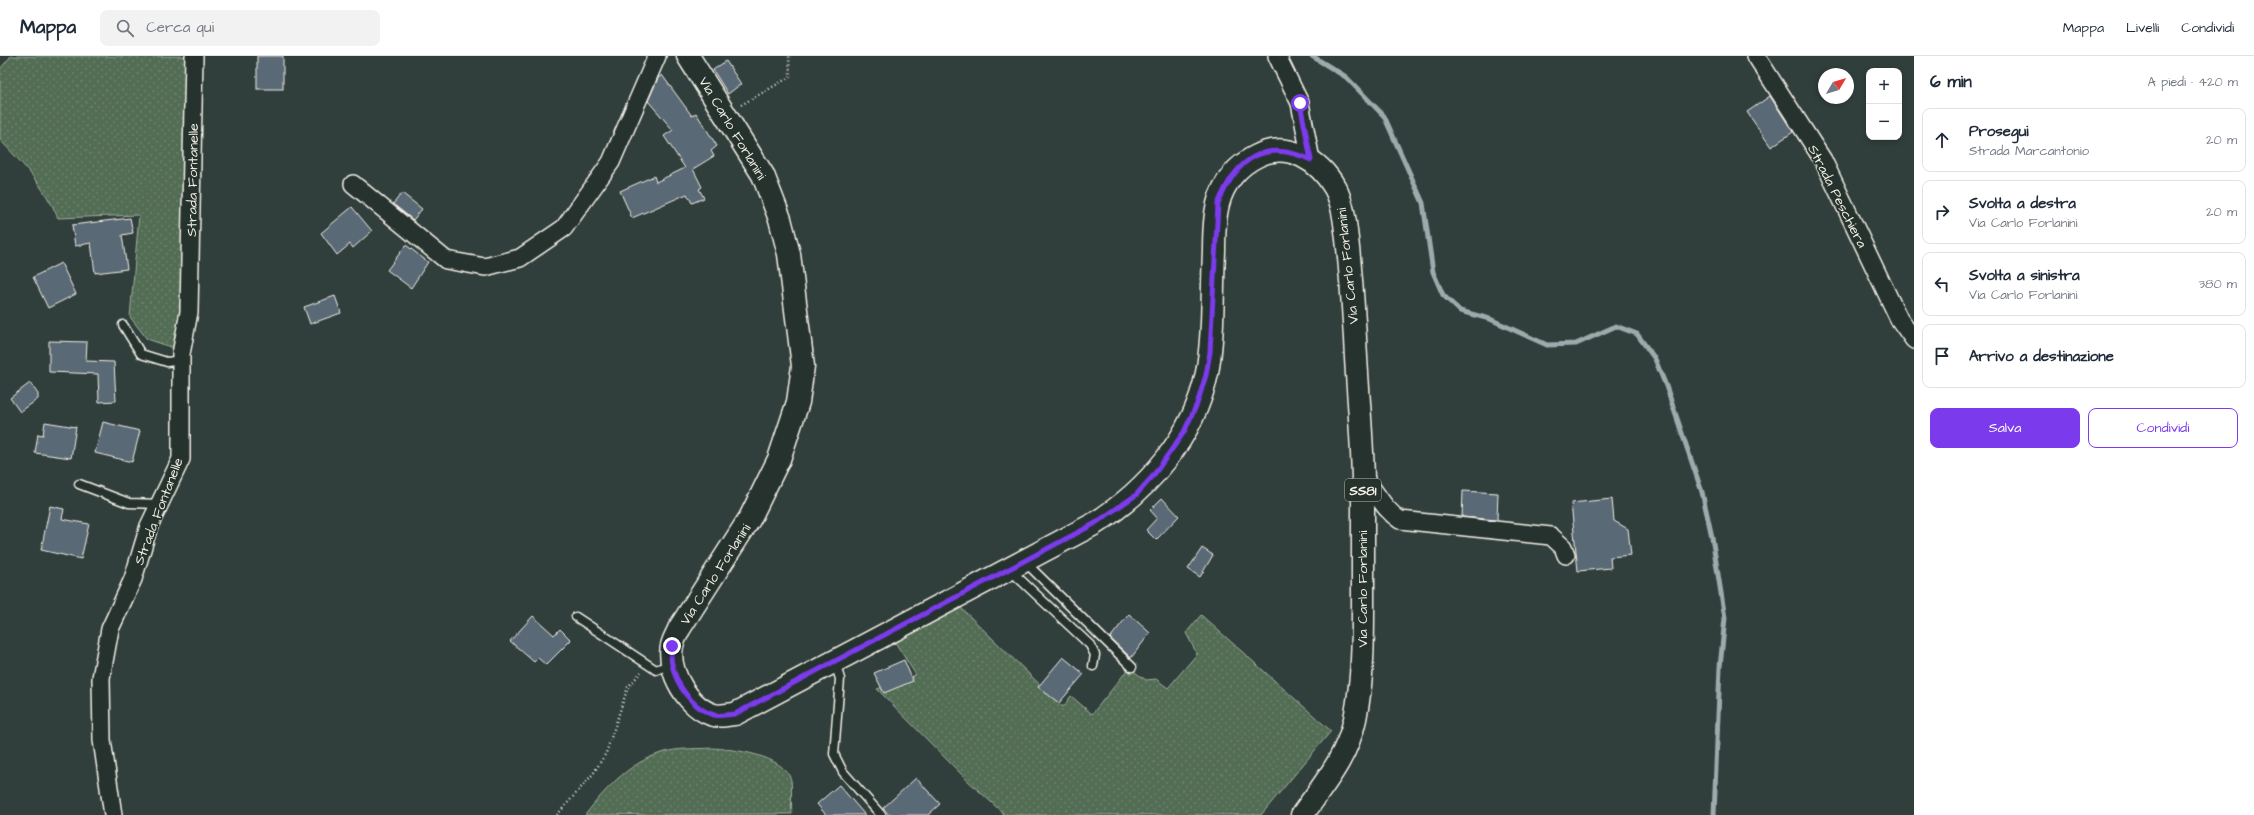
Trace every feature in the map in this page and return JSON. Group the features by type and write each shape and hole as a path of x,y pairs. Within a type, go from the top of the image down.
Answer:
{"main road":[{"name":"Via Carlo Forlanini","path":"688,56 763,176 780,219 789,254 803,366 798,402 779,459 750,518 680,629 672,646 671,664 677,680 686,695 701,708 714,715 735,714 1094,524 1136,495 1153,476 1184,432 1197,404 1206,375 1210,352 1215,227 1218,204 1226,185 1238,168 1254,157 1266,152 1293,152 1311,160 1322,169 1336,190 1344,213 1351,276 1363,477 1361,676 1355,720 1342,759 1302,815"}],"street":[{"name":"Strada Fontanelle","path":"113,815 102,740 101,678 110,629 133,579 149,526 181,459 182,360 189,312 194,56"},
{"path":"353,184 446,260 484,267 520,258 564,228 611,162 658,56"},
{"path":"1278,56 1300,103 1311,160"},
{"name":"Strada Peschiera","path":"1756,56 1823,160 1899,319 1914,340"},
{"path":"1363,477 1372,486 1383,506 1400,520 1551,536 1563,547 1566,555"}],"lane":[{"path":"123,325 141,354 167,362 182,360"},
{"path":"79,484 129,503 160,504"},
{"path":"1017,566 1090,645 1095,655 1093,666"},
{"path":"1017,566 1132,667"},
{"path":"576,617 656,670 671,664"},
{"path":"835,661 840,679 834,754 843,772 881,815"}],"path":[{"path":"725,114 790,77 788,56"},
{"path":"557,815 593,774 606,753 611,732 628,688 648,664"}],"green space":[{"path":"11,56 188,56 183,258 177,349 147,339 130,317 139,215 58,218 40,186 0,140 0,69"},
{"path":"957,604 1063,707 1071,696 1092,714 1129,668 1146,680 1156,679 1168,688 1197,654 1186,633 1201,615 1331,731 1261,815 1005,815 966,779 877,689 916,675 891,636"},
{"path":"712,748 757,755 779,765 786,771 791,780 792,814 585,815 611,785 632,767 643,760 669,751"}],"building":[{"path":"257,56 283,56 283,89 257,89"},
{"path":"726,61 741,84 728,94 713,70"},
{"path":"662,75 692,116 696,113 717,146 711,151 714,156 693,169 702,187 699,189 704,198 692,203 687,194 632,218 620,191 654,176 656,182 685,168 664,136 673,130 648,101 658,78"},
{"path":"1770,96 1793,132 1771,147 1747,112"},
{"path":"402,193 422,209 413,220 393,204"},
{"path":"352,207 372,231 353,248 350,244 337,255 321,233"},
{"path":"130,218 133,233 122,235 127,269 95,273 91,243 75,246 72,225"},
{"path":"406,245 428,262 411,288 387,270"},
{"path":"61,263 76,294 48,308 33,277"},
{"path":"335,296 341,313 310,324 304,307"},
{"path":"49,341 87,342 86,361 114,362 116,401 99,402 98,374 49,372"},
{"path":"30,383 38,394 38,399 20,412 10,398"},
{"path":"45,422 76,427 71,458 35,453 38,434 43,435"},
{"path":"103,422 140,431 132,462 95,453"},
{"path":"1463,491 1498,493 1497,520 1462,517"},
{"path":"1162,498 1179,516 1156,540 1146,530 1157,518 1150,510"},
{"path":"1612,499 1614,521 1628,529 1631,555 1610,557 1611,568 1578,571 1571,503"},
{"path":"50,506 64,509 62,519 89,524 81,559 41,550"},
{"path":"1202,548 1213,555 1200,577 1188,569"},
{"path":"1129,614 1150,633 1131,658 1110,638"},
{"path":"533,616 554,635 560,629 571,640 546,665 538,658 534,662 510,641"},
{"path":"1063,657 1084,674 1059,703 1038,687"},
{"path":"904,660 913,681 884,693 874,673"},
{"path":"916,778 940,804 928,815 889,815 883,808"},
{"path":"839,785 865,815 826,815 817,804"}],"waterway":[{"path":"1312,56 1346,77 1384,116 1423,203 1433,272 1443,295 1460,311 1490,319 1547,345 1576,344 1616,326 1637,334 1655,359 1666,386 1702,492 1712,537 1725,618 1720,667 1714,815"}],"route":[{"path":"672,646 671,664 677,680 686,695 701,708 714,715 735,714 1094,524 1114,512 1136,495 1153,476 1184,432 1197,404 1206,375 1210,352 1215,227 1218,204 1226,185 1238,168 1254,157 1266,152 1293,152 1311,160 1300,103"}]}
